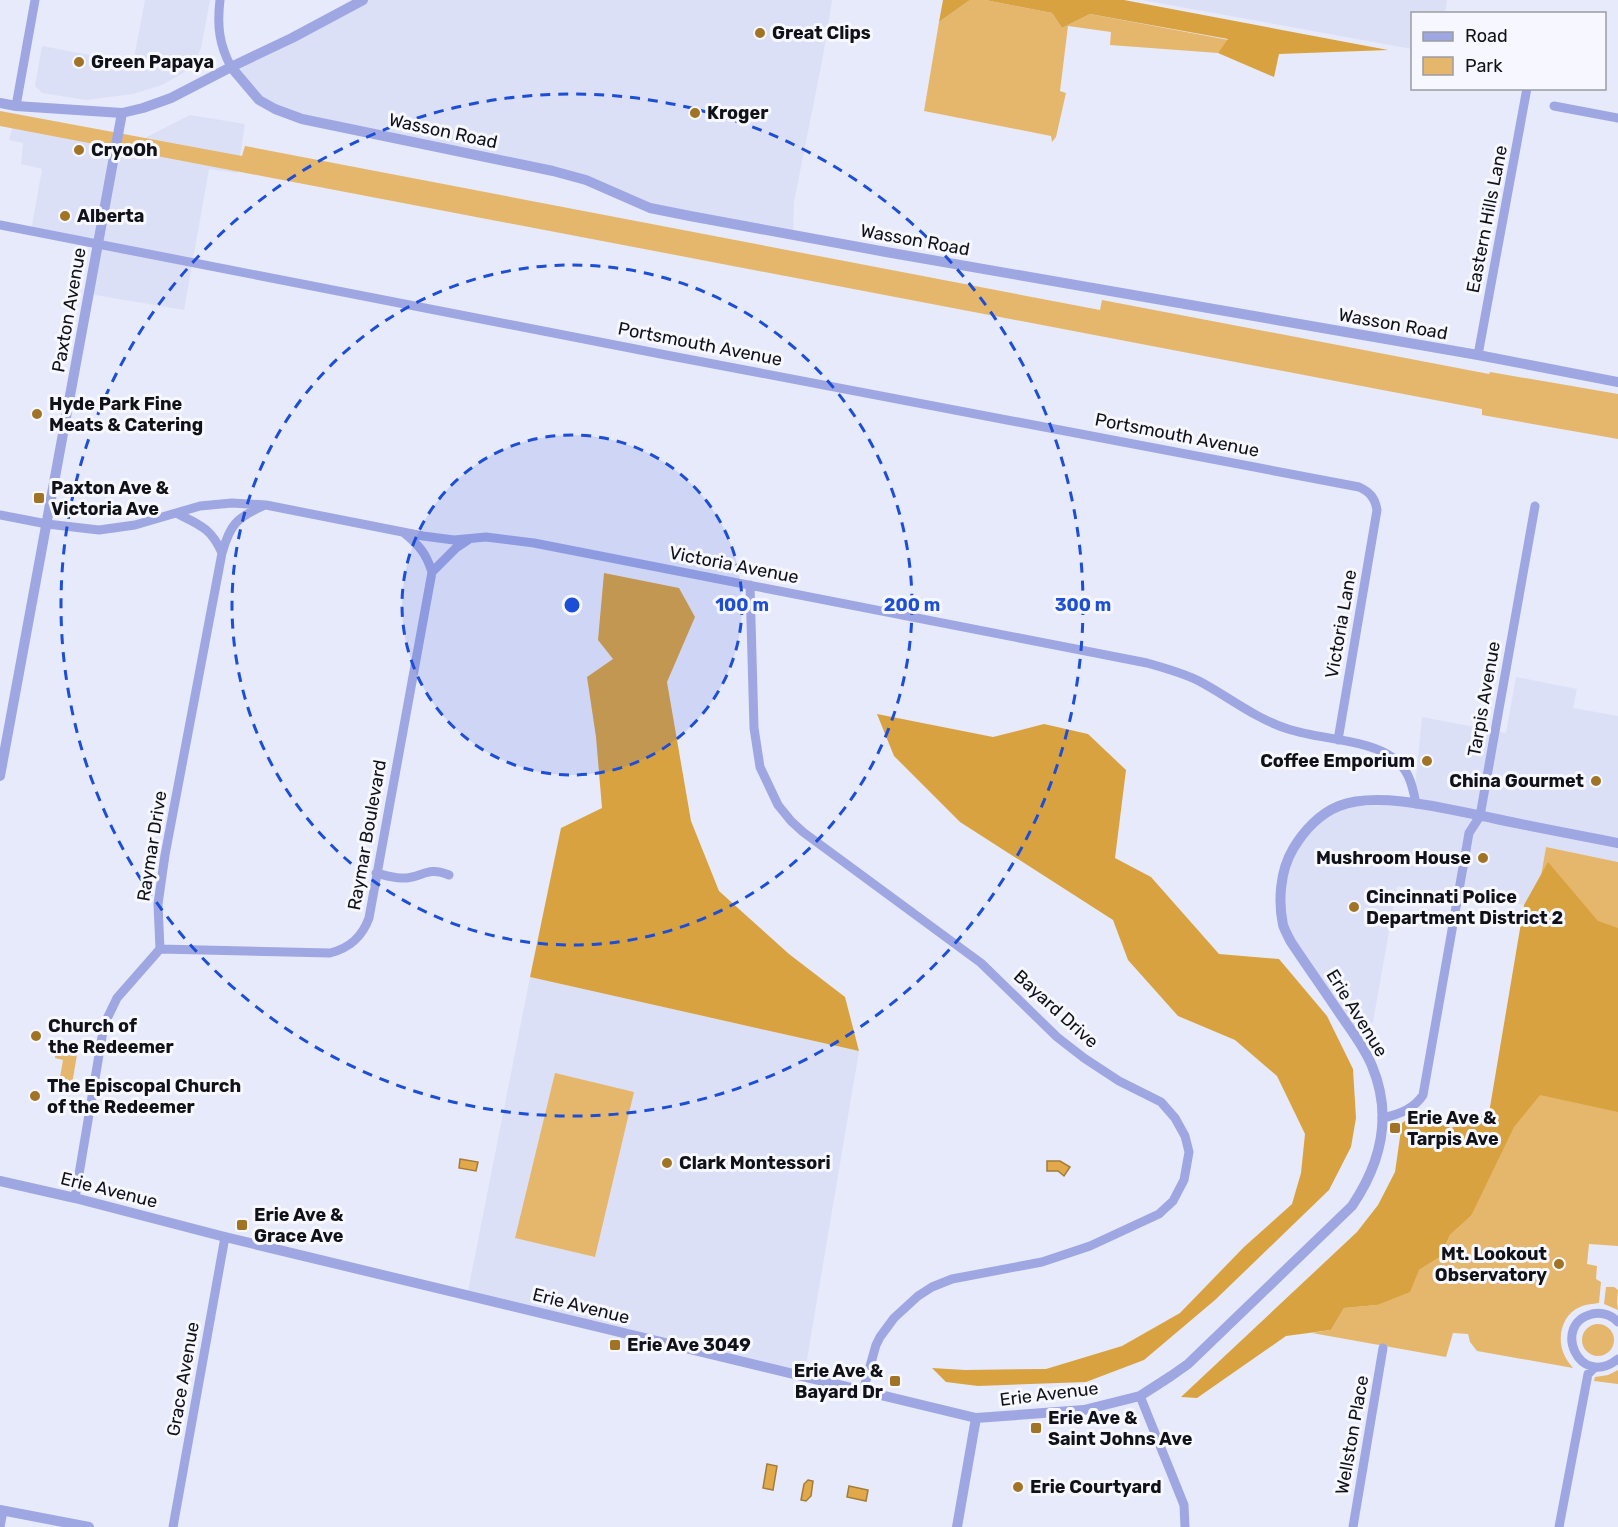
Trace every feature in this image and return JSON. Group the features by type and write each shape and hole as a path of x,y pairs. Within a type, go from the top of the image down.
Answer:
{"street":[{"path":"16,106 35,0"},
{"path":"220,0 219,37 231,67"},
{"path":"0,103 122,113 143,108 171,98 363,0"},
{"name":"Wasson Road","path":"231,67 259,99 275,109 302,119 552,171 586,180 650,208 885,252 1478,355 1618,382"},
{"name":"Eastern Hills Lane","path":"1478,355 1527,90"},
{"path":"1554,106 1618,118"},
{"name":"Paxton Avenue","path":"0,776 122,113"},
{"name":"Portsmouth Avenue","path":"0,225 1359,487 1372,495 1376,502 1377,514"},
{"name":"Victoria Avenue","path":"0,515 47,524 99,530 135,525 200,506 232,503 266,505 454,540 486,537 534,543 1147,663 1169,669 1197,681 1289,730 1338,740 1387,754 1399,763 1407,774 1412,783 1416,804"},
{"name":"Raymar Drive","path":"159,949 158,904 165,855 222,554 227,536 236,522 245,514 266,505"},
{"name":"Tarpis Avenue","path":"1382,1118 1398,1114 1417,1103 1423,1095 1469,833 1480,816 1535,506"},
{"path":"177,513 203,526 215,539 222,554"},
{"name":"Victoria Lane","path":"1338,740 1377,514"},
{"path":"403,532 420,547 432,572 456,548 470,539"},
{"name":"Raymar Boulevard","path":"159,949 330,952 351,945 360,936 369,918 432,572"},
{"name":"Bayard Drive","path":"750,585 754,728 760,767 778,805 803,832 981,963 1058,1037 1084,1058 1161,1102 1175,1118 1185,1136 1189,1152 1184,1180 1173,1201 1159,1214 1081,1249 1042,1262 952,1279 918,1296 894,1318 880,1337 863,1391"},
{"name":"Erie Avenue","path":"0,1181 976,1418 1084,1410 1140,1396 1188,1364 1352,1206 1366,1185 1373,1168 1381,1136 1382,1102 1372,1065 1291,942 1284,926 1281,889 1287,860 1301,836 1311,825 1338,807 1351,802 1377,801 1416,804 1618,843"},
{"path":"376,873 402,878 432,870 449,875"},
{"path":"75,1198 104,1024 117,998 159,949"},
{"name":"Grace Avenue","path":"173,1527 225,1237"},
{"path":"1618,1322 1608,1315 1592,1314 1578,1322 1572,1337 1575,1353 1587,1365 1603,1367 1618,1359"},
{"name":"Wellston Place","path":"1353,1527 1383,1348"},
{"path":"1559,1527 1588,1374 1595,1367"},
{"path":"1140,1396 1184,1506 1185,1527"},
{"path":"957,1527 976,1418"},
{"path":"0,1527 1,1511 88,1527"}],"shaded area":[{"path":"145,0 210,0 201,48 193,67 162,85 133,94 86,100 42,93 35,86 42,46 133,63"},
{"path":"363,0 832,0 794,202 793,235 650,208 586,180 275,109 231,67"},
{"path":"943,0 970,0 939,22"},
{"path":"985,0 1124,0 1388,50 1279,54 1274,77 1218,53 1228,39 1090,14 1062,28 1052,13"},
{"path":"1142,0 1447,0 1445,12 1411,12 1411,49"},
{"path":"190,115 245,124 237,173 209,169 184,310 89,294 98,244 31,231 42,169 21,164 23,143 9,140 15,119 139,141"},
{"path":"604,573 679,588 695,617 667,682 691,821 719,891 789,954 845,997 859,1051 530,977 561,828 602,808 596,737 587,677 613,659 598,640"},
{"path":"1516,677 1577,689 1573,708 1618,716 1618,862 1546,847 1536,907 1469,895 1448,895 1397,886 1373,1022 1354,1035 1291,942 1281,889 1301,836 1338,807 1415,804 1422,717 1506,733"},
{"path":"877,714 993,737 1044,724 1088,734 1126,770 1115,858 1151,877 1219,954 1279,959 1327,1016 1353,1069 1356,1118 1351,1147 1329,1190 1215,1300 1144,1360 1086,1382 978,1386 946,1382 932,1368 1046,1369 1122,1346 1180,1313 1244,1247 1292,1204 1301,1173 1305,1134 1277,1076 1235,1040 1178,1016 1128,960 1113,920 960,822 894,756"},
{"path":"1548,862 1598,921 1618,928 1618,1112 1540,1095 1514,1127 1471,1216 1450,1235 1440,1257 1419,1270 1410,1292 1377,1305 1344,1308 1331,1330 1286,1336 1197,1398 1181,1397 1357,1232 1378,1205 1395,1172 1402,1123 1416,1114 1451,1128 1489,1113 1524,905"},
{"name":"Clark Montessori","path":"530,977 859,1051 804,1377 467,1296"},
{"path":"460,1159 478,1162 476,1171 459,1168"},
{"path":"1047,1161 1060,1161 1070,1167 1064,1176 1058,1171 1047,1171"},
{"path":"767,1464 777,1466 773,1490 763,1488"},
{"path":"808,1480 813,1481 811,1496 806,1501 801,1500 804,1484"},
{"path":"849,1486 868,1490 866,1501 847,1497"}],"green space":[{"path":"970,0 985,0 1052,13 1062,28 1090,14 1229,40 1218,53 1110,45 1111,32 1068,26 1060,91 1066,93 1056,137 1052,142 1051,136 924,111 939,22"},
{"path":"0,111 242,156 245,146 1100,310 1102,300 1489,374 1490,372 1618,394 1618,439 1482,415 1482,409 0,126"},
{"path":"1546,847 1618,862 1618,1246 1589,1244 1587,1264 1597,1266 1596,1279 1601,1282 1599,1303 1585,1305 1574,1310 1563,1326 1561,1345 1573,1368 1477,1351 1470,1342 1468,1334 1453,1333 1446,1357 1312,1333 1331,1330 1344,1308 1377,1305 1419,1270 1440,1257 1450,1235 1471,1216 1496,1137"},
{"path":"56,1050 77,1055 72,1084 59,1083 63,1060 55,1058"},
{"path":"555,1073 634,1092 595,1257 515,1238"},
{"path":"1606,1287 1614,1287 1618,1290 1618,1310 1604,1304"},
{"path":"1598,1324 1609,1329 1614,1340 1609,1351 1598,1356 1587,1351 1582,1340 1587,1329"},
{"path":"1618,1370 1618,1384 1594,1381 1595,1377 1608,1375"}],"place":[{"name":"Great Clips","path":"760,33"},
{"name":"Green Papaya","path":"79,62"},
{"name":"Kroger","path":"695,113"},
{"name":"CryoOh","path":"79,150"},
{"name":"Alberta","path":"65,216"},
{"name":"Hyde Park Fine Meats & Catering","path":"37,414"},
{"name":"Paxton Ave & Victoria Ave","path":"39,498"},
{"name":"Coffee Emporium","path":"1427,761"},
{"name":"China Gourmet","path":"1596,781"},
{"name":"Mushroom House","path":"1483,858"},
{"name":"Cincinnati Police Department District 2","path":"1354,907"},
{"name":"Church of the Redeemer","path":"36,1036"},
{"name":"The Episcopal Church of the Redeemer","path":"35,1096"},
{"name":"Erie Ave & Tarpis Ave","path":"1395,1128"},
{"name":"Clark Montessori","path":"667,1163"},
{"name":"Erie Ave & Grace Ave","path":"242,1225"},
{"name":"Mt. Lookout Observatory","path":"1559,1264"},
{"name":"Erie Ave 3049","path":"615,1345"},
{"name":"Erie Ave & Bayard Dr","path":"895,1381"},
{"name":"Erie Ave & Saint Johns Ave","path":"1036,1428"},
{"name":"Erie Courtyard","path":"1018,1487"}]}
